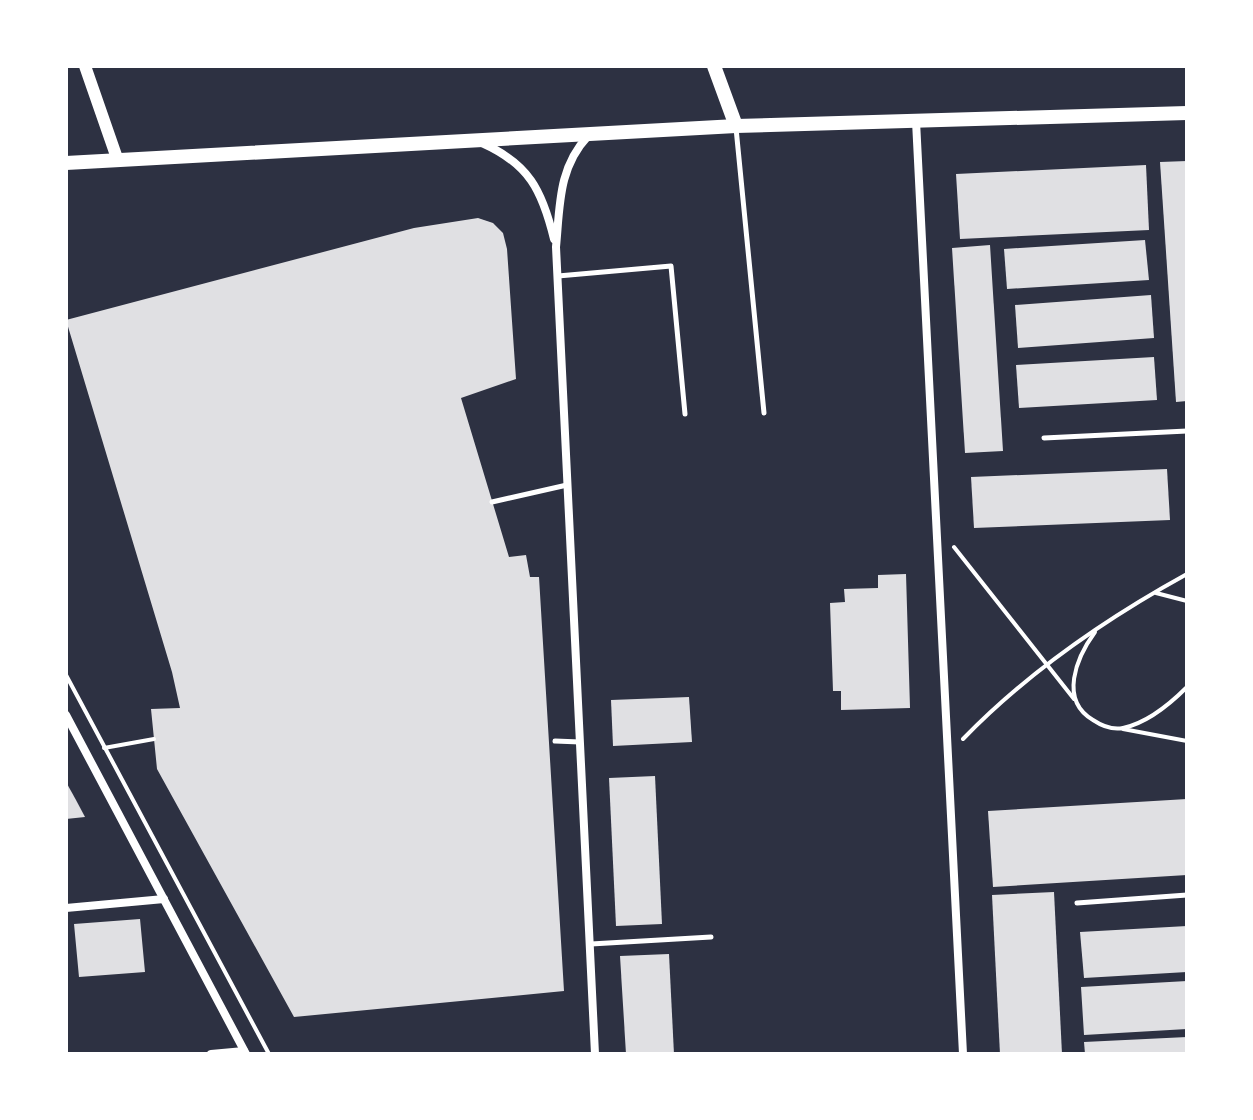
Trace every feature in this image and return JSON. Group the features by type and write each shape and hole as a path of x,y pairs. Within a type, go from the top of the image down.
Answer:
{"main road":[{"path":"714,66 736,126"},
{"path":"66,163 736,126 1187,113"}],"street":[{"path":"85,66 118,161"},
{"path":"916,121 963,1054"},
{"path":"590,134 571,155 564,171 556,247 595,1054"},
{"path":"477,140 515,160 524,170 545,205 556,247"},
{"path":"66,715 69,727 86,752 245,1053 211,1054"},
{"path":"66,908 164,899"}],"lane":[{"path":"736,126 764,413"},
{"path":"557,276 671,266 685,414"},
{"path":"1044,438 1187,431"},
{"path":"492,502 567,485"},
{"path":"555,741 580,742"},
{"path":"1077,903 1187,895"},
{"path":"590,944 711,937"}],"path":[{"path":"936,522 1088,717 1103,726 1187,741"},
{"path":"948,755 982,720 1100,626 1187,574"},
{"path":"1154,592 1187,601"},
{"path":"1074,699 1073,682 1080,655 1100,626"},
{"path":"66,675 269,1054"},
{"path":"1121,728 1155,713 1187,687"},
{"path":"86,752 154,739"}],"building":[{"path":"1187,161 1187,401 1176,402 1160,162"},
{"path":"1146,165 1149,230 960,239 956,174"},
{"path":"478,218 493,223 503,233 507,249 516,379 461,398 509,557 526,555 530,577 539,577 564,991 294,1017 157,769 151,709 180,708 172,672 66,320 414,228"},
{"path":"1145,240 1149,280 1007,289 1004,249"},
{"path":"990,245 1003,451 965,453 952,248"},
{"path":"1151,295 1154,338 1018,348 1015,305"},
{"path":"1154,357 1157,400 1019,408 1016,365"},
{"path":"1167,469 1170,520 974,528 971,477"},
{"path":"906,574 910,708 841,710 841,691 833,691 830,603 845,602 844,589 878,588 878,575"},
{"path":"689,697 692,742 613,746 611,700"},
{"path":"655,776 662,924 616,926 609,778"},
{"path":"66,782 76,800 85,817 66,819"},
{"path":"1187,799 1187,875 993,887 988,811"},
{"path":"1054,892 1062,1054 1000,1054 992,895"},
{"path":"140,919 145,972 79,977 74,924"},
{"path":"1187,926 1187,972 1084,978 1080,932"},
{"path":"669,954 674,1054 626,1054 620,956"},
{"path":"1187,981 1187,1029 1084,1035 1081,987"},
{"path":"1187,1037 1187,1054 1085,1054 1084,1042"}]}
